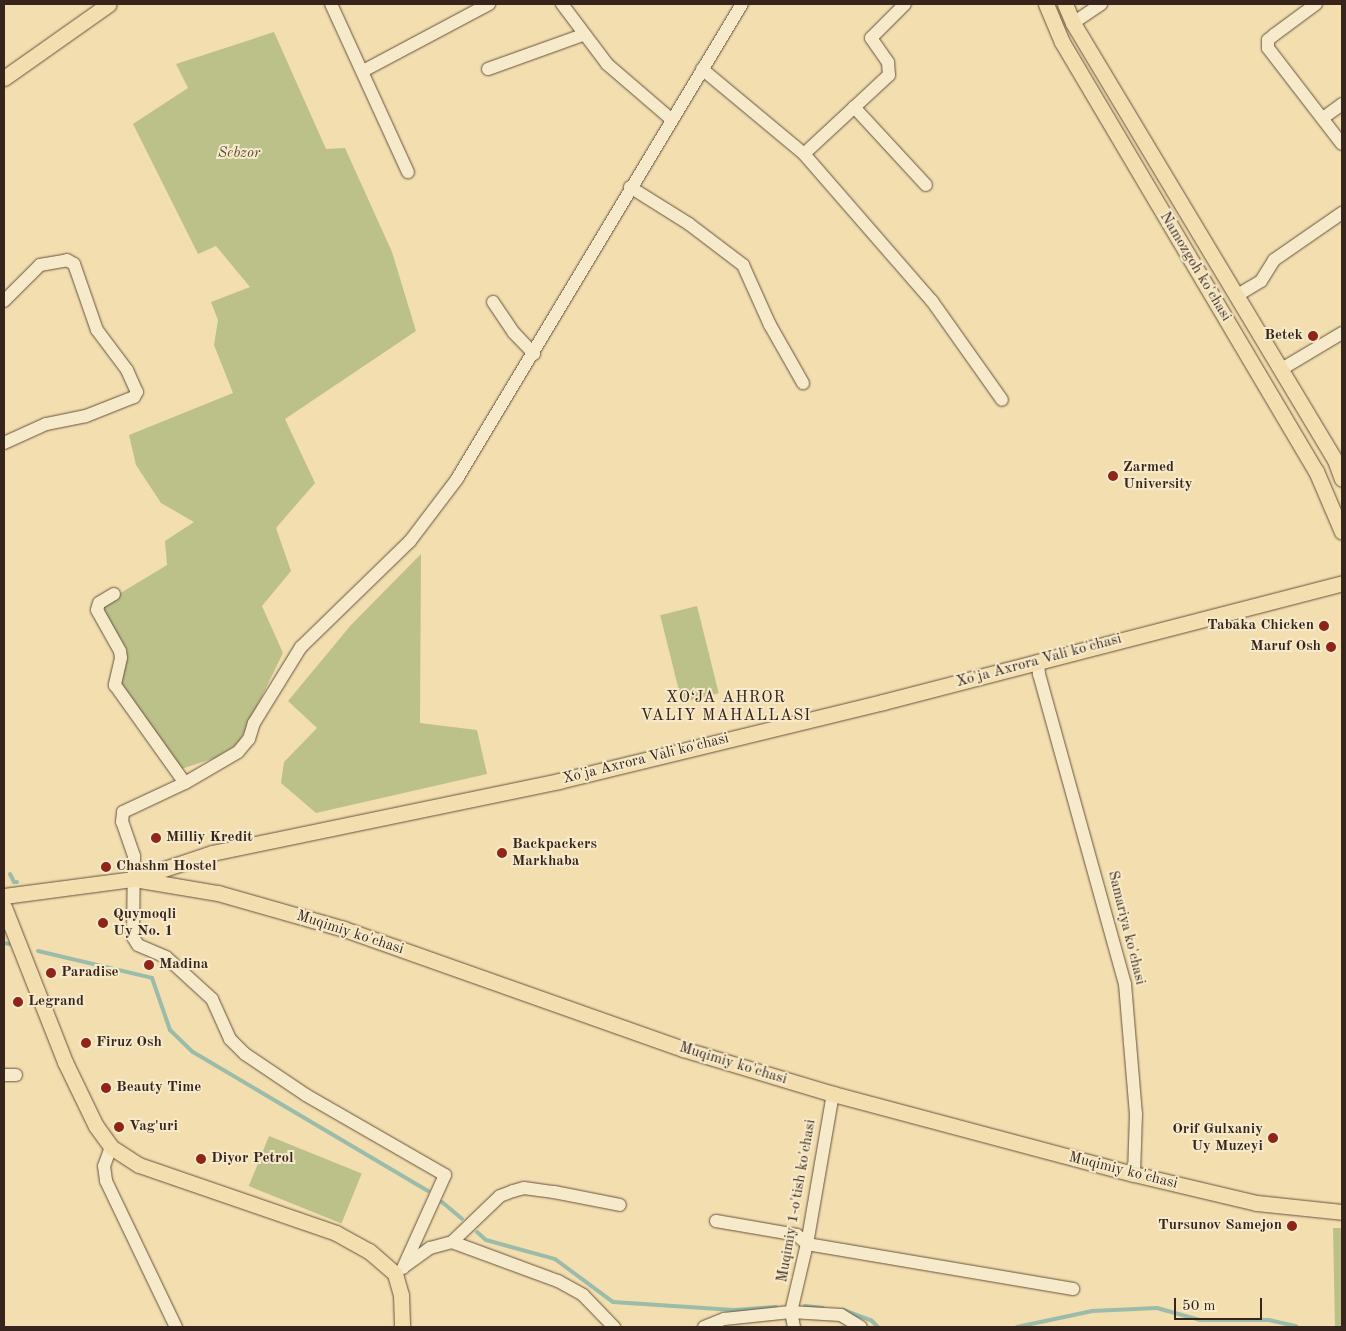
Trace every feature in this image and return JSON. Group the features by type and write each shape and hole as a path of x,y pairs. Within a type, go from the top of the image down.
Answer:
{"main road":[{"path":"4,78 109,4"},
{"name":"Namozgoh ko'chasi","path":"1046,4 1062,42 1316,471 1342,532"},
{"name":"Namozgoh ko'chasi","path":"1065,4 1073,23 1335,460 1342,479"},
{"name":"Xo'ja Axrora Vali ko'chasi","path":"4,896 134,879 212,853 552,782 883,702 1342,583"},
{"name":"Muqimiy ko'chasi","path":"134,879 218,892 344,929 683,1049 833,1094 1134,1174 1257,1203 1342,1212"},
{"path":"4,907 65,1062 96,1126 111,1147 140,1165 336,1233 382,1260 399,1271 402,1327"}],"street":[{"path":"331,4 408,172"},
{"path":"363,71 489,4"},
{"path":"562,4 583,35 607,64 671,118"},
{"path":"399,1271 444,1175 306,1095 237,1048 219,1020 212,999 166,957 138,945 133,937 134,856 122,822 123,812 185,783 238,752 249,740 254,724 301,647 410,541 457,479 534,354 671,118 742,4"},
{"path":"804,154 889,75 888,62 871,38 905,4"},
{"path":"1073,23 1101,4"},
{"path":"1316,4 1268,40 1268,48 1342,144"},
{"path":"488,69 583,35"},
{"path":"702,69 804,154 932,301 1002,400"},
{"path":"1323,118 1342,104"},
{"path":"854,107 926,185"},
{"path":"630,187 690,224 743,265 770,325 803,383"},
{"path":"1236,296 1261,282 1274,260 1342,213"},
{"path":"4,301 40,265 67,260 74,264 97,330 127,370 137,392 134,397 86,416 46,424 4,443"},
{"path":"493,302 514,333 534,354"},
{"path":"1280,370 1342,333"},
{"path":"114,594 99,603 96,610 120,651 122,658 115,685 185,783"},
{"name":"Samariya ko'chasi","path":"1038,661 1039,674 1125,984 1136,1114 1134,1174"},
{"name":"Muqimiy 1-o'tish ko'chasi","path":"791,1312 808,1244 833,1094"},
{"path":"111,1147 104,1166 106,1181 176,1327"},
{"path":"399,1271 430,1248 452,1242 500,1196 524,1188 620,1205"},
{"path":"716,1221 797,1235 808,1244 1073,1289"},
{"path":"452,1242 558,1281 583,1295 614,1327"},
{"path":"791,1312 794,1327"},
{"path":"704,1327 737,1317 791,1312 841,1315 861,1327"}],"green space":[{"name":"Sebzor","path":"274,32 326,149 345,148 392,252 416,331 285,419 315,483 276,528 291,571 262,606 283,653 239,743 215,758 175,771 115,688 127,651 99,606 167,565 165,541 194,522 161,503 136,465 129,435 233,393 214,345 218,320 211,302 250,287 216,246 198,254 133,124 188,88 176,64"},
{"path":"421,554 420,723 477,730 487,774 316,813 281,783 284,762 317,728 288,701 351,625"},
{"path":"697,606 719,693 682,703 660,615"},
{"path":"269,1136 362,1173 341,1224 249,1186"},
{"path":"1333,1228 1342,1228 1342,1327 1335,1327"}],"waterway":[{"path":"10,874 14,882 17,882"},
{"path":"4,943 9,944"},
{"path":"38,951 152,978 170,1030 193,1052 428,1191"},
{"path":"442,1202 462,1219"},
{"path":"477,1232 486,1240 555,1259 613,1302 734,1310 776,1307"},
{"path":"805,1306 823,1308"},
{"path":"1017,1327 1092,1311 1157,1308 1200,1320 1269,1320 1296,1326"},
{"path":"843,1310 871,1320 878,1327"}],"place":[{"name":"Betek","path":"1313,336"},
{"name":"Zarmed University","path":"1113,476"},
{"name":"Tabaka Chicken","path":"1324,626"},
{"name":"Maruf Osh","path":"1331,647"},
{"name":"Milliy Kredit","path":"156,838"},
{"name":"Backpackers Markhaba","path":"502,853"},
{"name":"Chashm Hostel","path":"106,867"},
{"name":"Quymoqli Uy No. 1","path":"103,923"},
{"name":"Madina","path":"149,965"},
{"name":"Paradise","path":"51,973"},
{"name":"Legrand","path":"18,1002"},
{"name":"Firuz Osh","path":"86,1043"},
{"name":"Beauty Time","path":"106,1088"},
{"name":"Vag'uri","path":"119,1127"},
{"name":"Orif Gulxaniy Uy Muzeyi","path":"1273,1138"},
{"name":"Diyor Petrol","path":"201,1159"},
{"name":"Tursunov Samejon","path":"1292,1226"}],"district":[{"name":"XO‘JA AHROR VALIY MAHALLASI","path":"726,707"}]}
